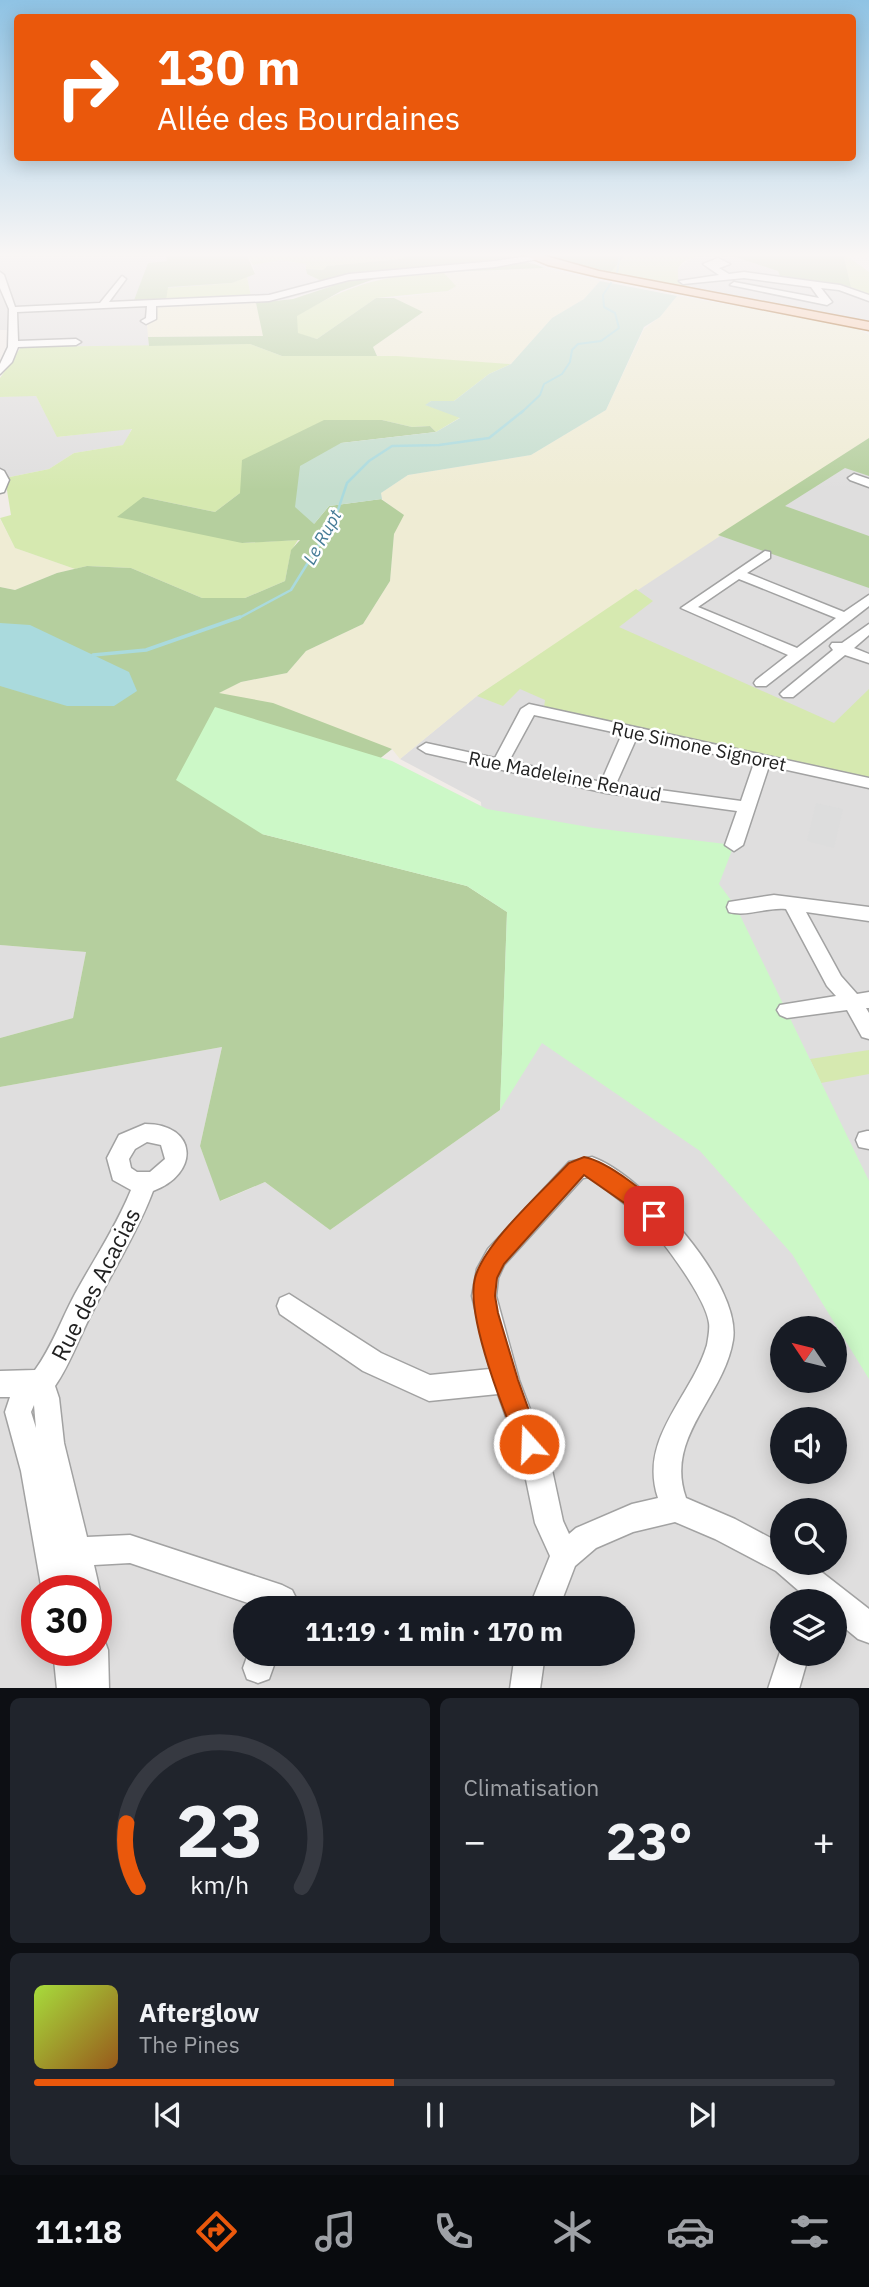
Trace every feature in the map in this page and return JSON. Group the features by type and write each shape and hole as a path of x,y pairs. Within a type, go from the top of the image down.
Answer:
{"street":[{"path":"0,371 13,352 13,332"},
{"path":"0,337 15,342 76,342"},
{"path":"0,472 3,480 0,489"},
{"path":"854,478 869,483"},
{"path":"765,555 688,608 798,654"},
{"path":"738,574 845,617"},
{"path":"761,683 869,599"},
{"path":"788,694 869,628"},
{"path":"818,638 869,659"},
{"name":"Rue Simone Signoret","path":"500,764 529,709 869,783"},
{"path":"607,788 631,732"},
{"name":"Rue Madeleine Renaud","path":"426,748 607,788 700,798 747,807"},
{"path":"734,845 763,760"},
{"path":"736,907 774,901 869,914"},
{"path":"790,902 834,981 861,1002 869,1031"},
{"path":"787,1010 861,1002"},
{"path":"564,1556 549,1522 537,1465 506,1380 486,1313 484,1296 486,1277 496,1257 577,1169 592,1167 640,1202 667,1229 696,1273 722,1323 721,1337 713,1360 670,1446 666,1476 675,1508"},
{"name":"Rue des Acacias","path":"41,1383 56,1363 83,1304 131,1219 145,1183"},
{"path":"289,1306 372,1362 429,1388 506,1380"},
{"name":"Rue des Acacias","path":"0,1384 41,1383"},
{"name":"Rue des Acacias","path":"41,1383 46,1398 62,1569"},
{"path":"549,1596 564,1556 586,1538 632,1518 675,1508 725,1529 770,1553"},
{"path":"62,1569 130,1549 270,1596"},
{"path":"797,1575 810,1589"},
{"path":"847,1614 869,1628"},
{"path":"70,1666 72,1688"},
{"path":"93,1666 94,1688"},
{"path":"525,1688 528,1666"},
{"path":"783,1688 790,1666"}],"shaded area":[{"path":"11,332 148,332 149,346 21,347"},
{"path":"148,332 263,332 264,336 148,337"},
{"path":"395,332 540,332 511,364 377,356 373,347"},
{"path":"643,332 863,332 869,335 869,438 477,696 400,759 392,749 218,693 241,682 287,673 306,651 363,624 390,581 394,534 403,515 382,499 381,493 408,475 531,455 606,410"},
{"path":"36,396 58,437 132,428 124,445 74,453 49,469 5,478 0,471 0,397"},
{"path":"830,461 869,475 869,1688 0,1688 0,1087 222,1047 200,1146 221,1201 265,1182 330,1230 500,1110 481,802 400,759 479,694"},
{"path":"0,519 15,548 75,569 57,573 15,590 0,587"},
{"path":"816,803 843,809 834,848 807,841"},
{"path":"0,945 86,952 73,1018 0,1038"}],"green space":[{"path":"262,332 298,332 317,339 327,332 395,332 373,347 377,356 282,356 250,344 149,346 148,337 263,336"},
{"path":"298,332 327,332 317,339"},
{"path":"540,332 642,332 606,410 531,455 408,475 381,493 382,499 329,506 314,524 295,507 300,466 341,443 436,432 460,418 425,405 431,401 454,401 489,374 511,364"},
{"path":"250,344 282,356 396,356 511,364 489,374 454,401 431,401 426,405 461,417 436,432 430,426 412,427 382,420 240,493 215,512 143,497 242,543 298,540 291,551 285,581 245,598 202,598 131,568 87,566 75,569 15,548 0,518 11,515 5,478 49,469 74,453 123,445 132,429 57,437 36,396 0,397 0,378 21,347"},
{"path":"324,420 382,420 412,427 430,426 436,432 341,443 314,524 329,506 381,499 404,515 394,534 390,581 363,624 306,651 287,673 241,682 219,693 273,703 392,749 373,764 262,834 467,886 507,912 500,1110 330,1230 265,1182 220,1201 200,1146 222,1047 0,1087 0,1038 73,1018 86,952 0,945 0,587 15,590 57,573 87,566 131,568 202,598 245,598 285,581 291,550 300,540 242,543 117,517 143,497 215,512 240,493 242,460"},
{"path":"869,438 869,476 845,468 785,506 869,536 869,588 718,535"},
{"path":"636,589 653,601 619,627 834,723 869,689 869,779 544,708 545,700 520,689 503,706 477,696"},
{"path":"215,707 392,761 487,809 594,828 734,845 719,884 736,907 869,1181 869,1379 847,1343 847,1316 830,1316 792,1254 700,1151 542,1043 500,1110 507,912 467,886 262,834 176,780"},
{"path":"869,1050 869,1074 821,1083 810,1059"}],"water":[{"path":"0,623 30,625 129,672 137,691 114,706 67,706 0,686"}],"waterway":[{"name":"Le Rupt","path":"521,413 540,395 544,384 562,374 570,362 572,350 578,344 601,341 614,332"},
{"name":"Le Rupt","path":"237,619 291,590 335,519 347,483 369,461 392,446 439,445 489,438 523,411"},
{"name":"Le Rupt","path":"93,655 146,650 240,617"}],"route":[{"path":"529,1444 486,1313 486,1277 496,1257 577,1169 584,1166 592,1167 640,1202 654,1216"}]}
